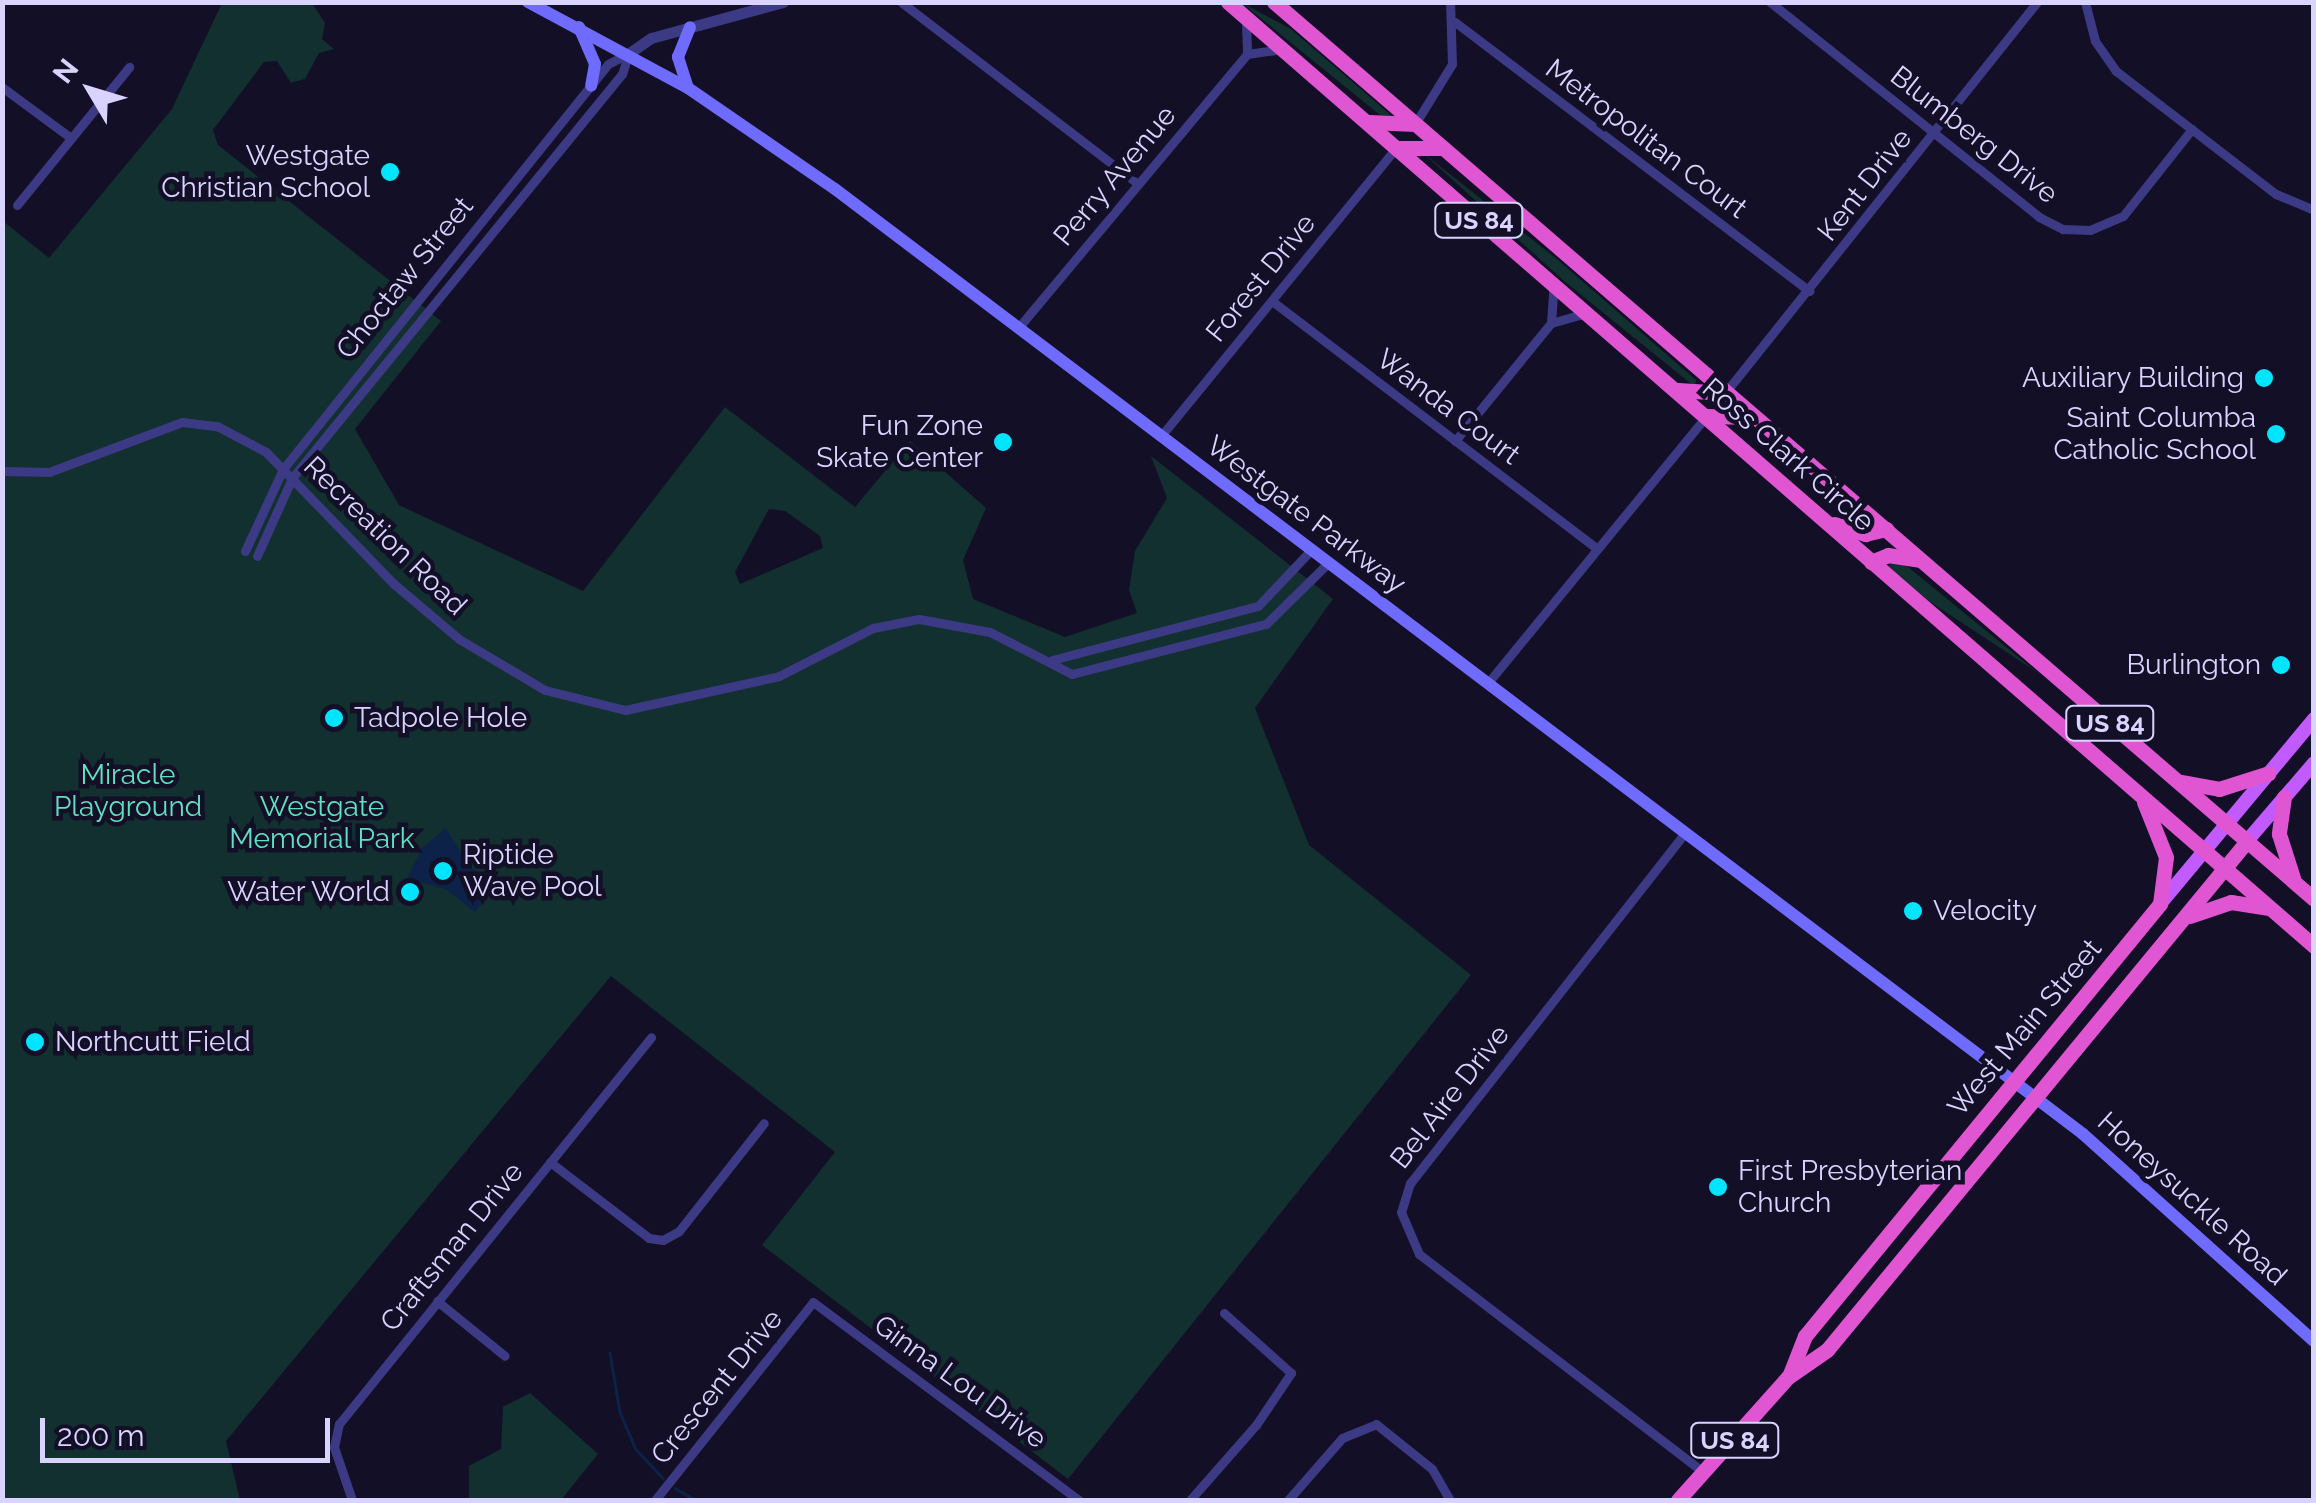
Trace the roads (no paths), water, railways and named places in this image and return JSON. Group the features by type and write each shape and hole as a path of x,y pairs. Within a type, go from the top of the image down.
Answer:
{"highway":[{"name":"Ross Clark Circle","path":"1228,2 2314,946"},
{"name":"Ross Clark Circle","path":"1274,2 2314,899"},
{"path":"1365,122 1415,124"},
{"path":"1396,148 1443,148"},
{"path":"1674,389 1725,393"},
{"path":"1706,416 1752,417"},
{"path":"1826,522 1865,534 1886,530"},
{"path":"1871,562 1888,555 1922,560"},
{"path":"2177,781 2219,789 2268,773"},
{"path":"2284,797 2279,834 2294,882"},
{"name":"US 84","path":"2142,798 2166,857 2160,904"},
{"name":"West Main Street","path":"1678,1500 1788,1377 1826,1350 2247,841"},
{"path":"2182,920 2231,902 2270,908"},
{"name":"West Main Street","path":"1788,1377 1806,1336 2160,904"}],"main road":[{"name":"Westgate Parkway","path":"528,2 688,88 790,156 2034,1097"},
{"path":"688,88 678,57 690,27"},
{"path":"579,28 595,64 591,86"},
{"name":"West Main Street","path":"2160,904 2314,719"},
{"name":"West Main Street","path":"2247,841 2314,763"},
{"name":"Honeysuckle Road","path":"2034,1097 2141,1181 2314,1341"}],"street":[{"name":"Choctaw Street","path":"245,550 283,468 608,64 651,38 784,2"},
{"path":"901,2 1138,184"},
{"path":"1415,124 1447,77 1455,22 1450,2"},
{"name":"Blumberg Drive","path":"1770,2 2046,222 2081,231 2107,226 2129,210 2192,130"},
{"name":"Kent Drive","path":"1725,393 2037,2"},
{"path":"2085,2 2109,64 2276,194 2314,210"},
{"path":"1246,18 1247,54 1282,49"},
{"name":"Metropolitan Court","path":"1455,22 1810,291"},
{"name":"Choctaw Street","path":"257,556 292,478 622,74 628,54"},
{"name":"Perry Avenue","path":"1018,328 1247,54"},
{"path":"17,205 129,67"},
{"path":"2,87 71,138"},
{"name":"Forest Drive","path":"1162,436 1396,148"},
{"path":"1552,323 1554,284"},
{"name":"Wanda Court","path":"1272,301 1597,549"},
{"path":"1455,441 1552,323 1587,313"},
{"path":"1487,684 1706,416"},
{"name":"Recreation Road","path":"2,471 49,472 150,431 194,422 232,432 283,468 428,617 527,682 592,705 640,710 791,671 858,634 904,620 974,626 1052,660 1072,674 1266,624 1328,564"},
{"path":"1052,660 1258,606 1310,550"},
{"name":"Bel Aire Drive","path":"1684,834 1410,1183 1402,1220 1420,1254 1705,1474"},
{"name":"Craftsman Drive","path":"352,1500 334,1448 339,1424 651,1036"},
{"path":"550,1162 649,1238 667,1239 764,1124"},
{"path":"438,1301 505,1356"},
{"name":"Crescent Drive","path":"659,1496 813,1302"},
{"name":"Ginna Lou Drive","path":"813,1302 1079,1500"},
{"path":"1190,1500 1256,1425 1292,1373 1224,1313"},
{"path":"1288,1500 1342,1438 1376,1424 1432,1469 1450,1500"},
{"path":"659,1496 673,1500"}],"water":[{"name":"Riptide Wave Pool","path":"446,828 468,865 495,886 475,912 447,890 407,878 422,848"}],"waterway":[{"path":"610,1353 620,1412 635,1448 663,1478"},
{"path":"675,1488 696,1500"}],"place":[{"name":"Westgate Christian School","path":"390,172"},
{"name":"Auxiliary Building","path":"2264,378"},
{"name":"Saint Columba Catholic School","path":"2276,434"},
{"name":"Fun Zone Skate Center","path":"1003,442"},
{"name":"Burlington","path":"2281,665"},
{"name":"Tadpole Hole","path":"334,718"},
{"name":"Riptide Wave Pool","path":"443,871"},
{"name":"Water World","path":"410,892"},
{"name":"Velocity","path":"1913,911"},
{"name":"Northcutt Field","path":"35,1042"},
{"name":"First Presbyterian Church","path":"1718,1187"}],"park label":[{"name":"Miracle Playground","path":"128,791"},
{"name":"Westgate Memorial Park","path":"322,823"}]}
